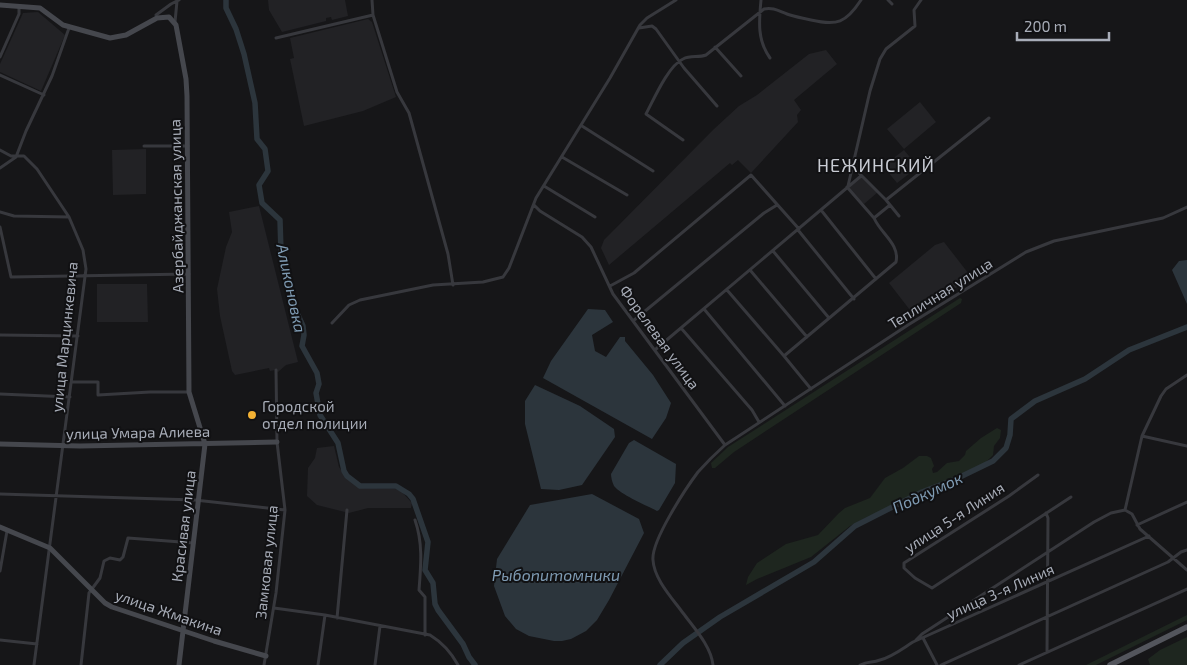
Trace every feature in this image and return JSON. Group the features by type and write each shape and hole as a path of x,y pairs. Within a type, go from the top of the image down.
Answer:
{"main road":[{"path":"0,5 40,8 69,28 117,38 165,16 175,22"},
{"name":"Азербайджанская улица","path":"175,22 186,79 189,392"},
{"name":"Красивая улица","path":"179,665 205,444 189,392"},
{"name":"улица Умара Алиева","path":"0,444 64,446 277,442"},
{"name":"улица Жмакина","path":"0,527 50,548 112,608 266,656"},
{"path":"1110,665 1187,626"}],"street":[{"path":"158,18 156,15 178,0"},
{"path":"175,22 178,0"},
{"path":"372,0 373,15 397,92 409,113 448,254 453,284"},
{"path":"332,322 353,302 426,286 491,280 503,277 509,268 536,198 582,126 639,28 647,18 676,0"},
{"path":"762,0 760,12 761,42 770,58"},
{"path":"683,140 646,114 660,85 679,61 690,56 701,57 706,55 760,12 769,8 789,15 828,24 835,23 849,14 861,0"},
{"path":"888,0 892,4"},
{"path":"848,187 870,91 880,59 886,49 914,26 914,10 921,0"},
{"path":"0,57 19,14 19,7"},
{"path":"276,38 373,15"},
{"path":"639,28 652,26 718,106"},
{"path":"0,168 16,157 44,95 69,28"},
{"path":"715,47 741,76"},
{"path":"0,75 44,95"},
{"path":"886,200 988,118"},
{"path":"582,126 653,171"},
{"path":"144,146 188,146"},
{"path":"0,150 16,157"},
{"name":"улица Марцинкевича","path":"16,157 24,156 37,169 69,217 85,258 85,276 78,336 34,665"},
{"path":"562,157 627,195"},
{"path":"853,167 886,200 898,216"},
{"path":"610,286 634,273 751,175 854,299"},
{"path":"656,349 861,176"},
{"path":"544,186 595,217"},
{"path":"784,356 896,262 898,255 896,248 848,187"},
{"path":"633,321 764,212 777,204"},
{"name":"Форелевая улица","path":"534,205 540,212 582,237 591,247 613,294 656,349 725,445"},
{"path":"874,218 890,205"},
{"name":"Тепличная улица","path":"713,665 711,655 703,641 659,577 653,560 653,551 688,485 725,445 908,325 1026,252 1054,241 1162,218 1187,207"},
{"path":"821,210 876,279"},
{"path":"0,212 14,216 69,217"},
{"path":"0,227 11,277 189,274"},
{"path":"773,251 829,318"},
{"path":"750,270 807,337"},
{"path":"727,290 811,389"},
{"path":"704,309 784,406"},
{"path":"681,328 752,410 759,422"},
{"path":"0,335 78,336"},
{"name":"Замковая улица","path":"264,665 274,608 285,510 277,442 276,370"},
{"path":"1125,510 1142,436 1161,396 1166,390 1187,375"},
{"path":"72,382 98,382 98,394 189,392"},
{"path":"0,394 70,397"},
{"path":"1142,436 1187,446"},
{"name":"улица 5-я Линия","path":"1038,475 903,565 915,578 932,588 1071,497"},
{"path":"0,494 199,501 285,510"},
{"path":"1137,524 1187,502"},
{"path":"337,618 347,510"},
{"path":"913,642 922,634 1111,513 1125,510 1132,514 1137,524 1187,570"},
{"path":"1046,513 1048,518 1049,552 1047,652"},
{"path":"415,520 421,540 422,557 419,590 425,597 424,635"},
{"path":"0,571 8,530"},
{"name":"улица 3-я Линия","path":"860,665 870,660 878,661 894,655 913,642 1149,536"},
{"path":"81,665 88,597 91,589 100,578 104,561 110,558 120,560 123,557 128,538 194,543"},
{"path":"923,638 939,665 1168,562 1187,550"},
{"path":"1020,665 1187,589"},
{"path":"274,608 325,615 430,635 451,652 458,665"},
{"path":"318,665 325,615"},
{"path":"375,665 380,626"},
{"path":"0,640 37,644"}],"shaded area":[{"path":"268,0 345,0 348,16 332,20 331,17 326,18 326,21 282,32 269,10"},
{"path":"38,12 65,35 41,91 0,72 0,64 23,13"},
{"path":"368,19 372,22 396,97 363,111 304,126 290,59 294,58 290,38"},
{"path":"826,50 837,64 794,100 801,110 797,115 798,122 751,173 738,160 732,165 730,163 609,265 601,248 604,240 714,129 739,106 757,95 809,54"},
{"path":"920,102 936,122 904,149 887,129"},
{"path":"146,149 146,194 113,195 112,150"},
{"path":"904,150 918,167 897,183 883,166"},
{"path":"861,176 878,192 864,204 849,191 848,187"},
{"path":"259,206 298,362 286,365 278,372 275,370 270,371 269,368 235,375 232,371 220,316 217,289 226,247 232,232 229,212"},
{"path":"944,242 972,278 913,314 889,283 935,245"},
{"path":"97,284 147,284 148,322 97,322"},
{"path":"960,298 962,299 961,303 734,452 715,468 712,468 711,463 728,447"},
{"path":"997,428 1001,430 1000,438 994,446 993,455 983,465 911,495 899,504 869,516 850,526 811,557 746,585 748,577 757,563 786,544 818,535 845,508 870,498 885,478 919,456 931,458 934,466 932,469 933,473 937,472 947,463 959,461 966,451 981,438"},
{"path":"334,446 339,467 346,477 360,488 396,489 401,491 412,503 411,508 368,508 349,513 317,505 307,496 308,468 315,458 317,448"},
{"path":"1187,615 1187,620 1096,665 1086,665"},
{"path":"1187,637 1187,665 1150,665 1148,659 1160,650"}],"water":[{"path":"1187,260 1187,304 1172,270 1179,261"},
{"path":"588,309 605,310 613,322 592,335 595,351 606,357 620,337 625,337 625,341 653,375 671,403 666,418 652,439 543,378 551,361"},
{"path":"535,385 580,406 614,429 615,437 582,485 559,490 541,489 525,424 525,401"},
{"path":"634,440 676,464 675,483 657,511 622,493 613,483 611,474 629,443"},
{"name":"Рыбопитомники","path":"592,494 639,519 644,533 609,600 597,620 586,631 571,639 562,641 529,636 516,629 505,616 494,586 497,559 530,505"}],"waterway":[{"name":"Аликоновка","path":"226,0 226,8 236,29 244,54 255,103 257,139 265,149 268,171 259,185 262,203 280,220 281,252 289,277 293,304 303,326 302,346 317,373 319,384 316,393 320,415 338,443 344,471 347,476 360,486 396,486 409,494 413,499 428,542 425,570 433,583 435,604 475,665"},
{"name":"Подкумок","path":"660,665 683,643 720,617 814,562 855,526 922,492 958,478 993,461 1006,448 1010,435 1011,419 1035,401 1085,379 1129,350 1187,327"}],"place":[{"name":"Городской отдел полиции","path":"252,415"}],"district":[{"name":"НЕЖИНСКИЙ","path":"876,165"}]}
